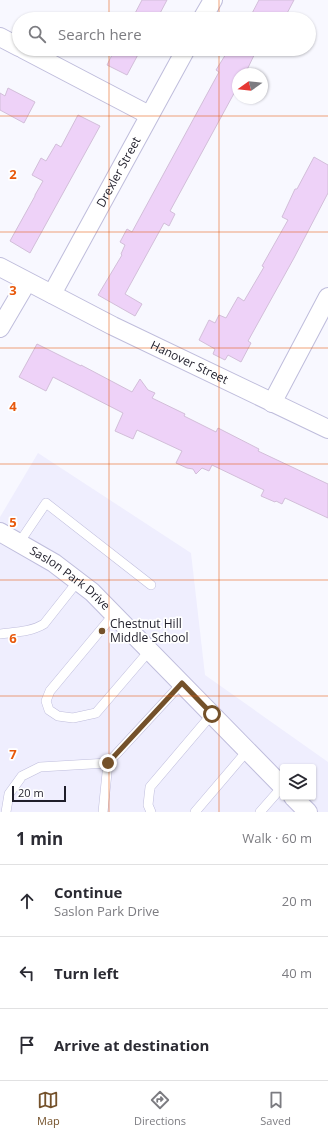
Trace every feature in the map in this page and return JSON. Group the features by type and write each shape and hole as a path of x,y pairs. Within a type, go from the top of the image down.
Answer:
{"street":[{"path":"206,12 213,0"},
{"path":"0,37 12,43"},
{"path":"37,56 149,115"},
{"name":"Drexler Street","path":"52,294 182,56"},
{"path":"0,267 27,282 0,328"},
{"name":"Hanover Street","path":"27,282 113,326 328,429"},
{"path":"272,402 328,297"},
{"name":"Saslon Park Drive","path":"0,532 54,563 92,592 280,784"},
{"name":"Saslon Park Drive","path":"296,800 308,812"}],"lane":[{"path":"19,543 46,503 151,585"},
{"path":"0,634 22,632 44,624 78,581"},
{"path":"114,614 50,691 46,701 49,710 58,716 72,718 96,713 150,650"},
{"path":"104,812 108,763 182,683"},
{"path":"151,812 148,805 150,788 212,714"},
{"path":"195,812 247,751"},
{"path":"6,812 9,794 22,776 40,767 108,763"},
{"path":"260,812 280,795"}],"shaded area":[{"name":"Chestnut Hill Middle School","path":"38,453 191,553 205,675 328,762 328,812 0,812 0,517"}],"building":[{"path":"142,0 167,0 161,12 136,12"},
{"path":"259,0 294,0 288,12 253,12"},
{"path":"112,56 137,56 127,75 107,65"},
{"path":"225,56 254,56 248,68 232,68 232,97 170,211 175,214 169,226 164,223 125,294 142,304 135,316 98,295 122,255 121,254 125,245 120,242 127,229 132,232 219,72 216,70"},
{"path":"8,88 35,102 24,123 0,110 0,93 5,96"},
{"path":"78,115 100,126 30,253 10,241 43,181 32,175 41,158 46,161 56,144 61,147"},
{"path":"314,157 328,165 328,193 248,341 251,343 241,362 228,355 225,360 213,354 215,349 199,340 209,320 215,323 219,315 226,318 238,297 244,301 264,267 262,266 288,220 282,217 295,189 297,189"},
{"path":"37,344 132,392 140,379 148,390 155,393 152,398 185,414 184,416 216,432 218,428 259,449 258,451 328,484 328,518 285,498 282,504 261,496 264,490 212,465 209,471 202,468 196,474 193,469 176,463 182,451 137,430 133,439 115,431 123,413 53,377 46,391 19,377"}],"place":[{"name":"Chestnut Hill Middle School","path":"102,631"}],"route":[{"path":"108,763 182,683 212,714"}]}
